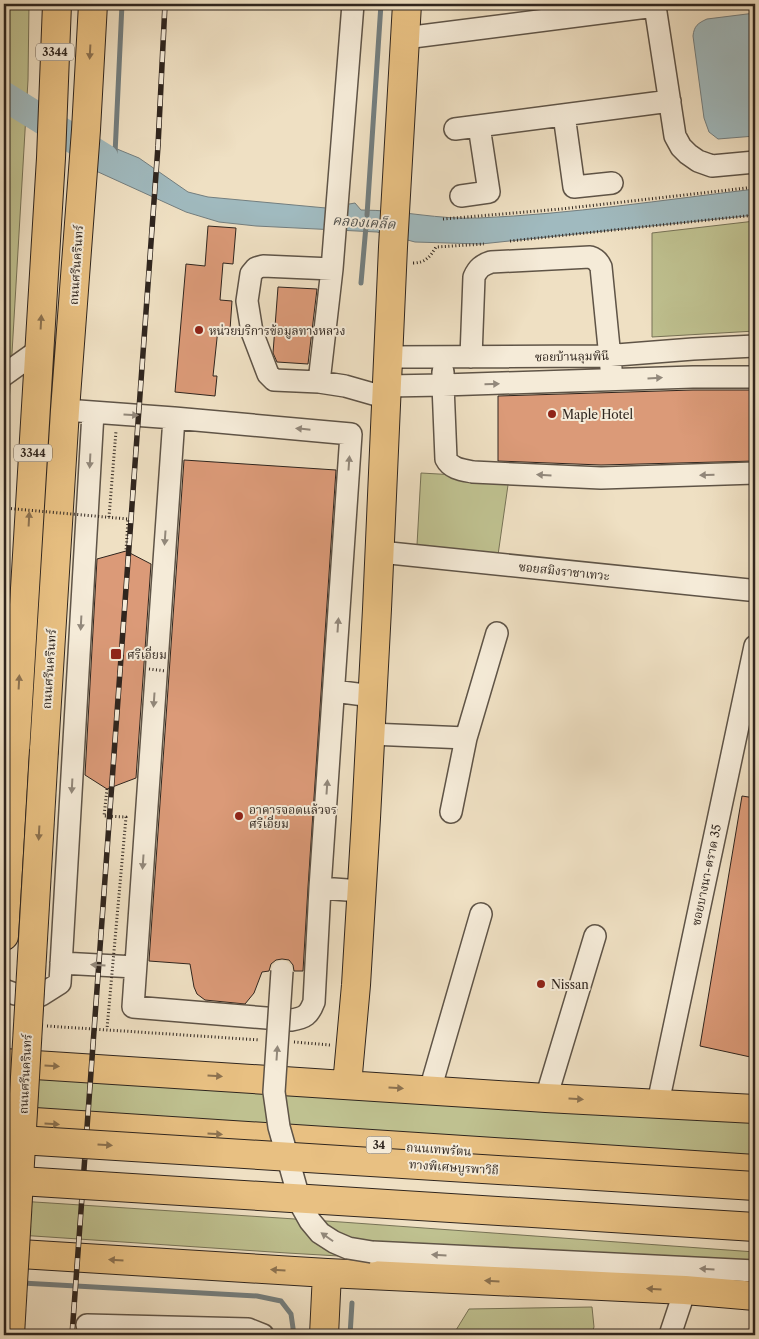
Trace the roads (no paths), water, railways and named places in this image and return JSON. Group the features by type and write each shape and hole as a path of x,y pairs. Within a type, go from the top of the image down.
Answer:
{"main road":[{"name":"3344","path":"4,936 54,100 56,4"},
{"name":"ถนนศรีนครินทร์","path":"10,1335 65,410 86,130 93,4"},
{"path":"347,1085 356,985 370,734 395,204 407,4"},
{"path":"4,1063 546,1098 755,1109"},
{"name":"ถนนเทพรัตน","path":"4,1120 755,1169"},
{"name":"ทางพิเศษบูรพาวิถี","path":"4,1139 755,1186"},
{"name":"ทางพิเศษบูรพาวิถี","path":"4,1165 755,1211"},
{"path":"4,1180 755,1227"},
{"path":"4,1192 755,1236"},
{"path":"4,1253 685,1290 755,1296"},
{"path":"324,1335 327,1272"}],"street":[{"path":"319,382 332,269 353,4"},
{"path":"405,38 656,5 675,136 681,146 688,154 712,166 755,162"},
{"path":"455,130 670,102"},
{"path":"564,115 574,187 612,183"},
{"path":"461,196 488,192 479,126"},
{"path":"471,357 474,277 482,265 491,262 590,257 596,259 600,263 601,268 613,380"},
{"path":"332,269 262,266 256,268 251,274 248,283 247,301 252,332 268,374 274,380 319,382 387,392 444,385 693,377 755,377"},
{"name":"ซอยบ้านลุมพินี","path":"388,357 609,355 755,346"},
{"path":"693,349 693,377"},
{"path":"4,375 39,350"},
{"path":"442,357 446,459 449,464 462,470 601,478 755,473"},
{"path":"65,410 174,418 351,434 314,1002 310,1012 301,1018 291,1020 133,1007 174,418"},
{"path":"4,990 15,994 41,995 60,983 93,412"},
{"name":"ซอยสมิงราชาเทวะ","path":"380,552 749,590"},
{"path":"451,812 466,738 497,633"},
{"name":"ซอยบางนา-ตราด 35","path":"658,1103 755,646"},
{"path":"334,692 372,696"},
{"path":"370,734 466,738"},
{"path":"320,888 361,891"},
{"path":"430,1090 481,914"},
{"path":"546,1098 595,936"},
{"path":"62,963 135,968"},
{"path":"282,971 274,1092 279,1127 301,1205 310,1221 320,1233 334,1242 348,1248 372,1252 755,1272"},
{"path":"670,1335 685,1290"},
{"path":"88,1325 248,1329 263,1335"}],"water":[{"path":"755,13 755,136 718,139 709,132 704,118 693,36 694,30 695,27 707,19"},
{"path":"100,142 139,158 188,192 208,197 326,208 355,203 361,210 479,218 582,210 755,189 755,215 481,244 415,242 377,232 256,226 219,222 186,212 96,171"}],"waterway":[{"path":"115,154 122,4"},
{"path":"367,215 381,4"},
{"name":"คลองเคล็ด","path":"4,96 104,158"},
{"path":"361,283 366,226"},
{"path":"22,1283 257,1296 281,1301 291,1314 294,1335"},
{"path":"350,1335 352,1303"}],"railway":[{"path":"72,1335 158,146 165,4"}],"place":[{"name":"หน่วยบริการข้อมูลทางหลวง","path":"199,330"},
{"name":"Maple Hotel","path":"552,414"},
{"name":"ศรีเอี่ยม","path":"116,654"},
{"name":"อาคารจอดแล้วจร ศรีเอี่ยม","path":"239,816"},
{"name":"Nissan","path":"541,984"}]}
